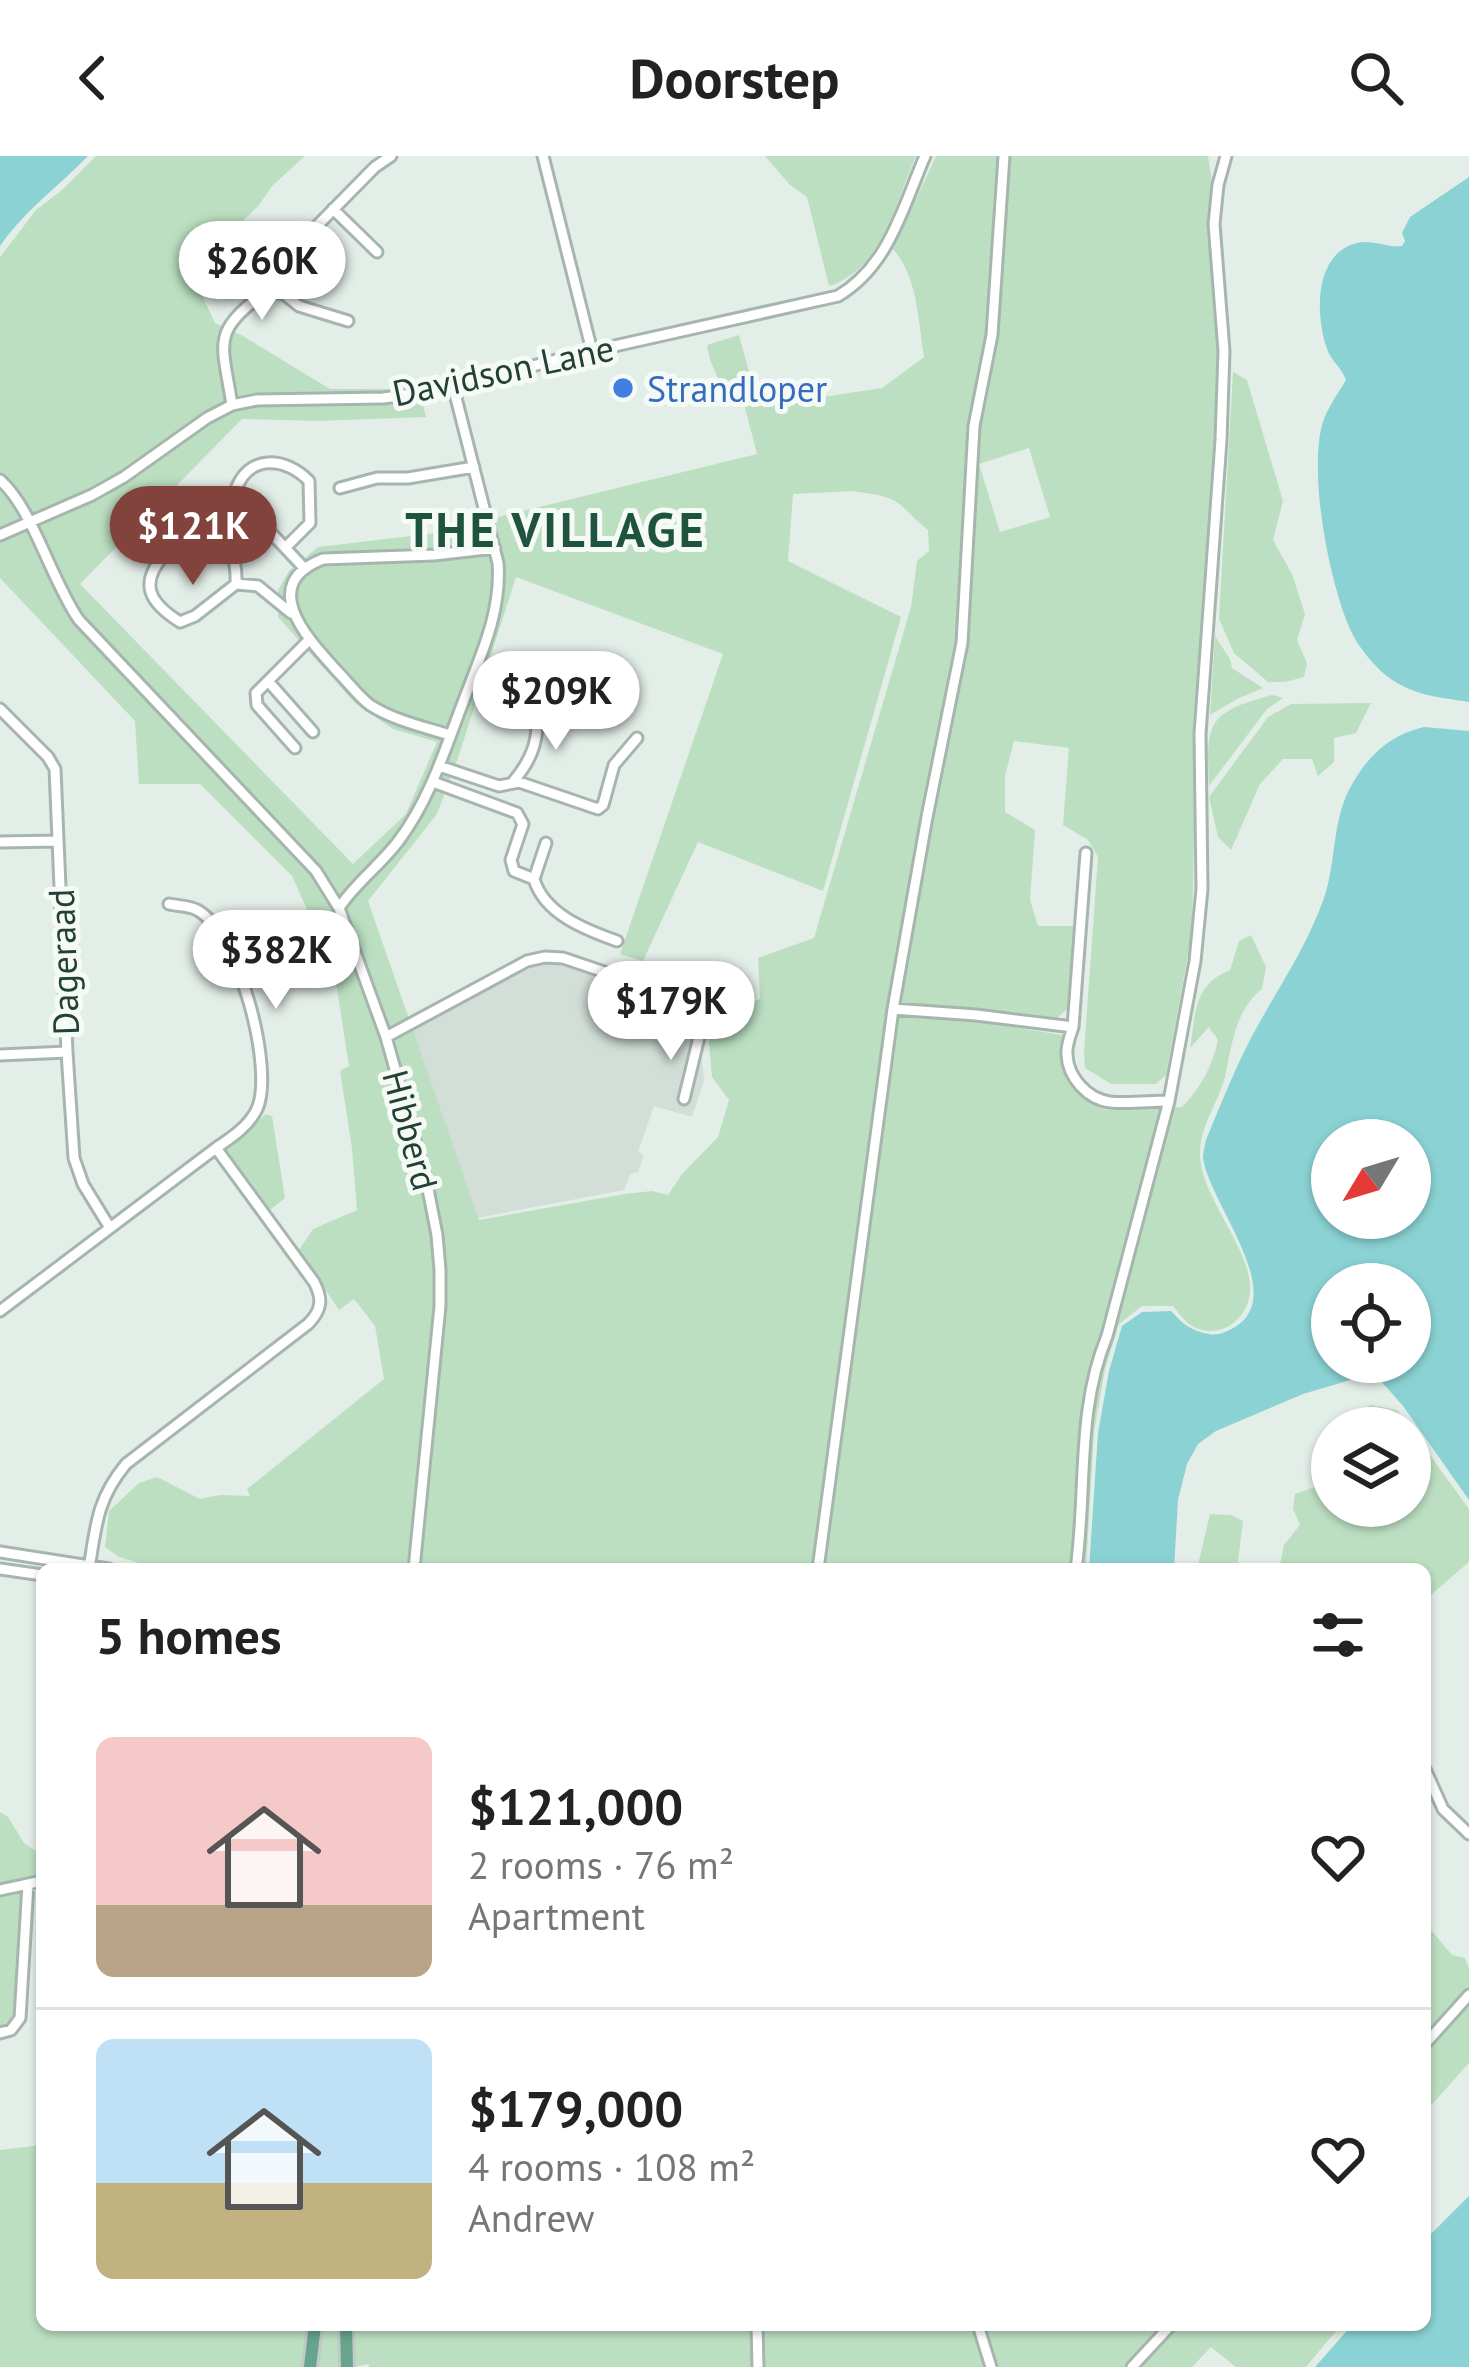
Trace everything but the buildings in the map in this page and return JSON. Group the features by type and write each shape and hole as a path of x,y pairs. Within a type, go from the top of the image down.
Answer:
{"main road":[{"path":"310,2367 314,2331"},
{"path":"346,2331 346,2367"}],"street":[{"path":"292,252 375,166 391,156"},
{"path":"543,156 592,351"},
{"name":"Davidson Lane","path":"0,535 124,477 232,405 257,400 399,397 838,296 864,277 884,252 925,156"},
{"path":"819,1563 893,1010 962,643 974,426 992,335 1004,156"},
{"path":"1077,1563 1087,1403 1168,1101 1195,962 1202,889 1200,734 1225,351 1214,224 1226,156"},
{"path":"333,209 376,252"},
{"path":"232,405 223,338 242,310 268,290 284,294 299,306 348,321"},
{"path":"339,908 384,860 434,782 491,628 500,581 495,548 453,386"},
{"path":"285,548 310,524 309,481 278,462 261,464 237,483 235,492 285,548 305,569"},
{"path":"340,488 377,478 474,467"},
{"name":"Hibberd","path":"0,480 15,497 79,620 299,851 339,908 386,1037 435,1226 440,1306 415,1563"},
{"path":"236,584 234,557 227,543 200,531 185,534 151,571 148,581 150,592 180,622 236,584 258,586 293,615 309,640 370,704 450,736"},
{"path":"293,615 293,586 313,563 334,557 495,548"},
{"path":"295,748 257,705 256,693 309,640"},
{"path":"268,681 313,732"},
{"path":"513,782 532,757 536,704"},
{"name":"Dageraad","path":"0,709 52,761 56,778 74,1158 88,1196 110,1228"},
{"path":"439,766 499,786 513,782 598,809 614,765 637,738"},
{"path":"434,782 518,813 523,824 511,866 534,879"},
{"path":"0,842 58,841"},
{"path":"546,843 534,879 537,891 570,921 617,941"},
{"path":"1086,854 1068,1064 1079,1085 1109,1102 1168,1101"},
{"path":"0,1311 242,1128 259,1104 262,1086 254,1012 241,975 212,926 194,909 170,904"},
{"path":"386,1037 518,965 545,957 563,958 683,1000 696,1012 700,1038 684,1100"},
{"path":"893,1010 1073,1027"},
{"path":"0,1055 67,1052"},
{"path":"91,1563 99,1506 126,1464 308,1324 321,1304 314,1282 216,1148"},
{"path":"0,1552 66,1563"},
{"path":"0,1569 36,1574"},
{"path":"1431,1782 1443,1809 1469,1834"},
{"path":"0,1890 36,1882"},
{"path":"0,2033 11,2030 20,2018 28,1884"},
{"path":"1431,2037 1469,1995"},
{"path":"758,2331 758,2367"},
{"path":"980,2331 991,2367"},
{"path":"1132,2367 1165,2331"}],"shaded area":[{"path":"545,957 690,1005 700,1038 704,1081 692,1117 654,1106 638,1152 644,1155 638,1172 630,1174 624,1190 435,1226 386,1037"}],"green space":[{"path":"96,156 305,156 191,272 215,323 330,389 419,389 426,417 242,419 80,584 353,864 406,814 437,742 393,729 355,703 278,617 278,590 289,571 318,547 470,529 502,516 757,454 744,404 737,390 719,380 707,345 739,335 751,379 774,384 784,403 882,388 924,357 912,286 893,249 936,156 1208,156 1212,181 1208,241 1221,351 1196,736 1192,932 1166,1075 1156,1084 1111,1084 1085,1068 1098,857 1088,840 1063,825 1069,748 1014,741 1005,776 1005,812 1035,830 1030,900 1038,926 1074,926 1068,1008 1056,1019 991,1011 989,1023 1062,1035 1065,1071 1083,1098 1105,1110 1182,1107 1205,1076 1218,1040 1209,1027 1190,1048 1203,992 1230,970 1239,941 1251,935 1266,967 1262,989 1237,1026 1200,1151 1207,1185 1243,1257 1248,1301 1231,1325 1212,1331 1192,1326 1173,1306 1142,1306 1119,1324 1094,1432 1086,1563 139,1563 105,1547 109,1511 139,1483 157,1477 200,1499 250,1496 247,1489 384,1379 375,1326 354,1299 339,1310 299,1250 313,1229 357,1210 340,1071 349,1066 334,970 292,876 200,784 139,784 135,721 0,578 0,257 36,210","holes":["1029,448 1050,517 1000,532 979,464","853,491 885,497 928,530 929,551 917,561 911,607 814,938 758,958 760,999 707,1020 712,1077 729,1100 718,1137 668,1195 652,1191 625,1194 479,1220 368,901 437,814 516,577 723,654 620,954 643,961 698,842 823,891 901,617 788,561 793,494"]},
{"path":"765,156 916,156 875,250 847,278 829,286 807,197"},
{"path":"1233,372 1247,380 1283,501 1273,540 1292,574 1305,614 1297,640 1307,663 1304,677 1285,682 1268,682 1234,653 1219,619"},
{"path":"1215,636 1232,668 1263,688 1210,715"},
{"path":"1272,695 1283,698 1267,709 1209,786 1209,747 1215,723 1235,707"},
{"path":"1371,703 1356,733 1334,738 1334,762 1318,776 1312,759 1283,759 1260,784 1231,850 1218,837 1209,797 1268,717 1291,704"},
{"path":"266,1114 272,1116 285,1198 270,1210 225,1150"},
{"path":"1431,1457 1469,1509 1469,1562 1431,1595 1431,1563 1280,1563 1284,1545 1300,1525 1293,1509 1295,1494 1311,1488 1311,1527 1431,1527"},
{"path":"1210,1514 1243,1521 1238,1563 1198,1563"},
{"path":"0,1812 36,1851 36,1877 23,1880 15,2016 0,2027"},
{"path":"1431,1930 1452,1955 1465,1958 1469,1968 1469,2063 1431,2105"},
{"path":"36,2146 36,2331 974,2331 985,2367 0,2367 0,2150"},
{"path":"984,2331 1336,2331 1306,2367 1236,2367 1211,2347 1192,2367 996,2367"}],"water":[{"path":"0,156 88,156 0,246"},
{"path":"1469,177 1469,702 1403,686 1383,673 1360,647 1335,585 1324,530 1318,450 1323,422 1346,380 1329,353 1321,320 1321,287 1332,259 1357,243 1402,246 1410,217"},
{"path":"1424,727 1469,731 1469,1500 1431,1446 1431,1407 1404,1407 1383,1383 1431,1383 1431,1263 1311,1263 1311,1383 1340,1383 1216,1431 1198,1444 1187,1464 1178,1500 1174,1563 1089,1563 1098,1433 1122,1326 1142,1312 1171,1311 1192,1329 1216,1334 1235,1327 1249,1312 1254,1293 1250,1271 1208,1177 1203,1158 1206,1140 1245,1050 1317,917 1349,790 1380,749"},
{"path":"1469,2196 1469,2367 1315,2367 1347,2331 1431,2331 1431,2234"}],"place":[{"name":"Strandloper","path":"623,388"}],"district":[{"name":"THE VILLAGE","path":"556,529"}]}
